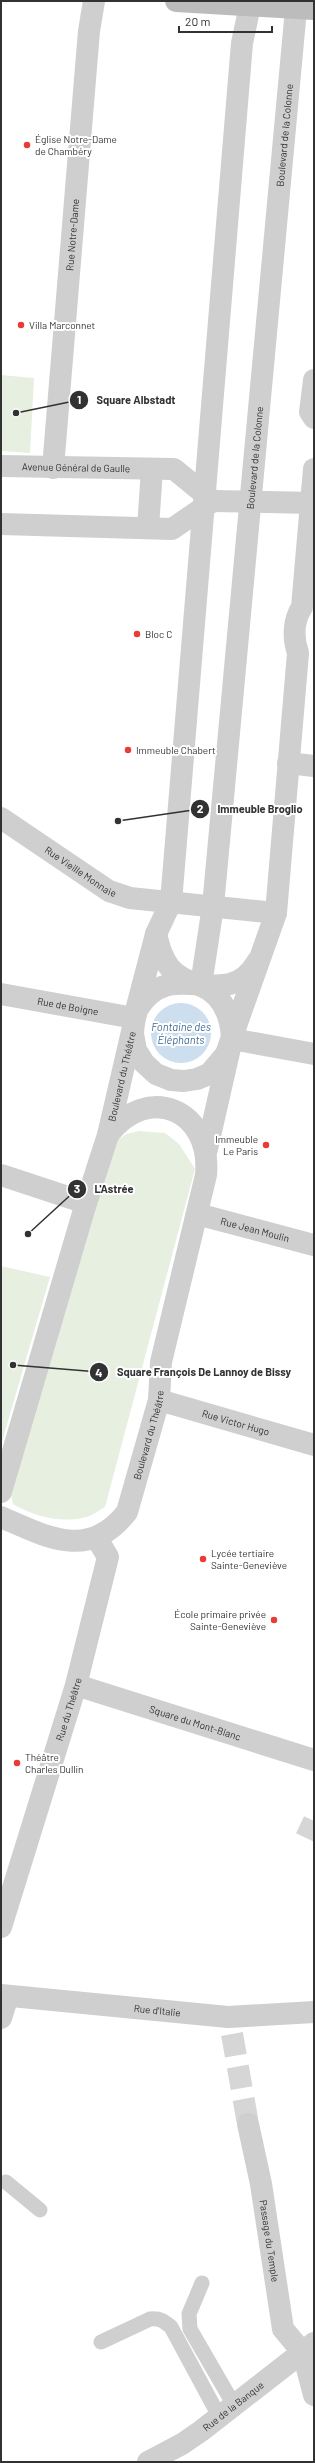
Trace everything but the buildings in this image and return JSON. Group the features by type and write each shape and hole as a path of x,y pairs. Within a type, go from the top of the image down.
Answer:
{"street":[{"name":"Rue Notre-Dame","path":"53,468 89,31 94,1"},
{"path":"176,1 250,4 305,9"},
{"path":"250,4 242,43 206,501 171,902 159,929 134,1018 133,1034 136,1050 144,1063 156,1074 171,1080 197,1079 209,1074 226,1054 276,913 298,653 294,640 297,615 302,607 314,469"},
{"name":"Boulevard de la Colonne","path":"201,985 213,906 250,502 305,9"},
{"path":"314,380 310,412 314,418"},
{"name":"Avenue Général de Gaulle","path":"1,466 174,469 206,501"},
{"path":"148,528 152,469"},
{"path":"1,524 172,529 206,501 312,503"},
{"path":"288,763 314,766"},
{"name":"Rue Vieille Monnaie","path":"1,818 109,891 130,898 171,902"},
{"path":"171,902 276,913"},
{"path":"159,929 161,953 171,968 185,980 201,985 215,994 226,1008 231,1024 232,1039"},
{"path":"134,1018 142,1002 160,987 176,982 220,987 238,981 252,970 262,955"},
{"name":"Rue de Boigne","path":"1,994 134,1018"},
{"name":"Boulevard du Théâtre","path":"1,1492 86,1203 108,1134 134,1018"},
{"path":"232,1039 314,1054"},
{"name":"Boulevard du Théâtre","path":"1,1517 44,1536 72,1542 96,1537 116,1526 127,1512 159,1400 161,1362 206,1175 207,1149 232,1039"},
{"path":"163,1108 171,1080"},
{"name":"Boulevard du Théâtre","path":"108,1134 117,1122 137,1110 163,1108 178,1113 190,1121 199,1132 207,1149"},
{"path":"1,1175 86,1203"},
{"name":"Rue Jean Moulin","path":"197,1214 314,1245"},
{"name":"Rue Victor Hugo","path":"159,1400 314,1444"},
{"name":"Rue du Théâtre","path":"1,1927 76,1685 108,1557 96,1537"},
{"name":"Square du Mont-Blanc","path":"76,1685 314,1760"},
{"path":"1,2018 5,1995"},
{"name":"Rue d'Italie","path":"5,1995 230,2025 314,2012"},
{"name":"Passage du Temple","path":"248,2124 261,2184 283,2330 310,2353"},
{"path":"310,2353 314,2395"},
{"name":"Rue de la Banque","path":"148,2462 182,2444 310,2353"}],"lane":[{"path":"6,2182 40,2210"},
{"path":"202,2282 189,2314 190,2329 227,2411"},
{"path":"101,2342 150,2319 159,2318 171,2327 227,2411"}],"shaded area":[{"path":"1,375 34,378 30,453 1,451"},
{"path":"139,1131 165,1133 179,1144 195,1169 105,1507 91,1515 77,1519 67,1520 48,1518 29,1512 13,1504 10,1489 112,1145 126,1134"},
{"path":"1,1266 50,1277 1,1445"}],"water":[{"name":"Fontaine des Éléphants","path":"181,1003 198,1008 206,1016 211,1033 206,1050 198,1058 181,1063 164,1058 156,1050 151,1033 156,1016 164,1008"}],"tunnel":[{"path":"306,1838 314,1821"},
{"path":"232,2034 248,2124"}],"place":[{"name":"Église Notre-Dame de Chambéry","path":"27,145"},
{"name":"Villa Marconnet","path":"21,325"},
{"name":"Square Albstadt","path":"16,413"},
{"name":"Bloc C","path":"137,634"},
{"name":"Immeuble Chabert","path":"128,750"},
{"name":"Immeuble Broglio","path":"118,821"},
{"name":"Immeuble Le Paris","path":"266,1145"},
{"name":"L'Astrée","path":"28,1234"},
{"name":"Square François De Lannoy de Bissy","path":"13,1365"},
{"name":"Lycée tertiaire Sainte-Geneviève","path":"203,1559"},
{"name":"École primaire privée Sainte-Geneviève","path":"274,1620"},
{"name":"Théâtre Charles Dullin","path":"17,1763"}]}
